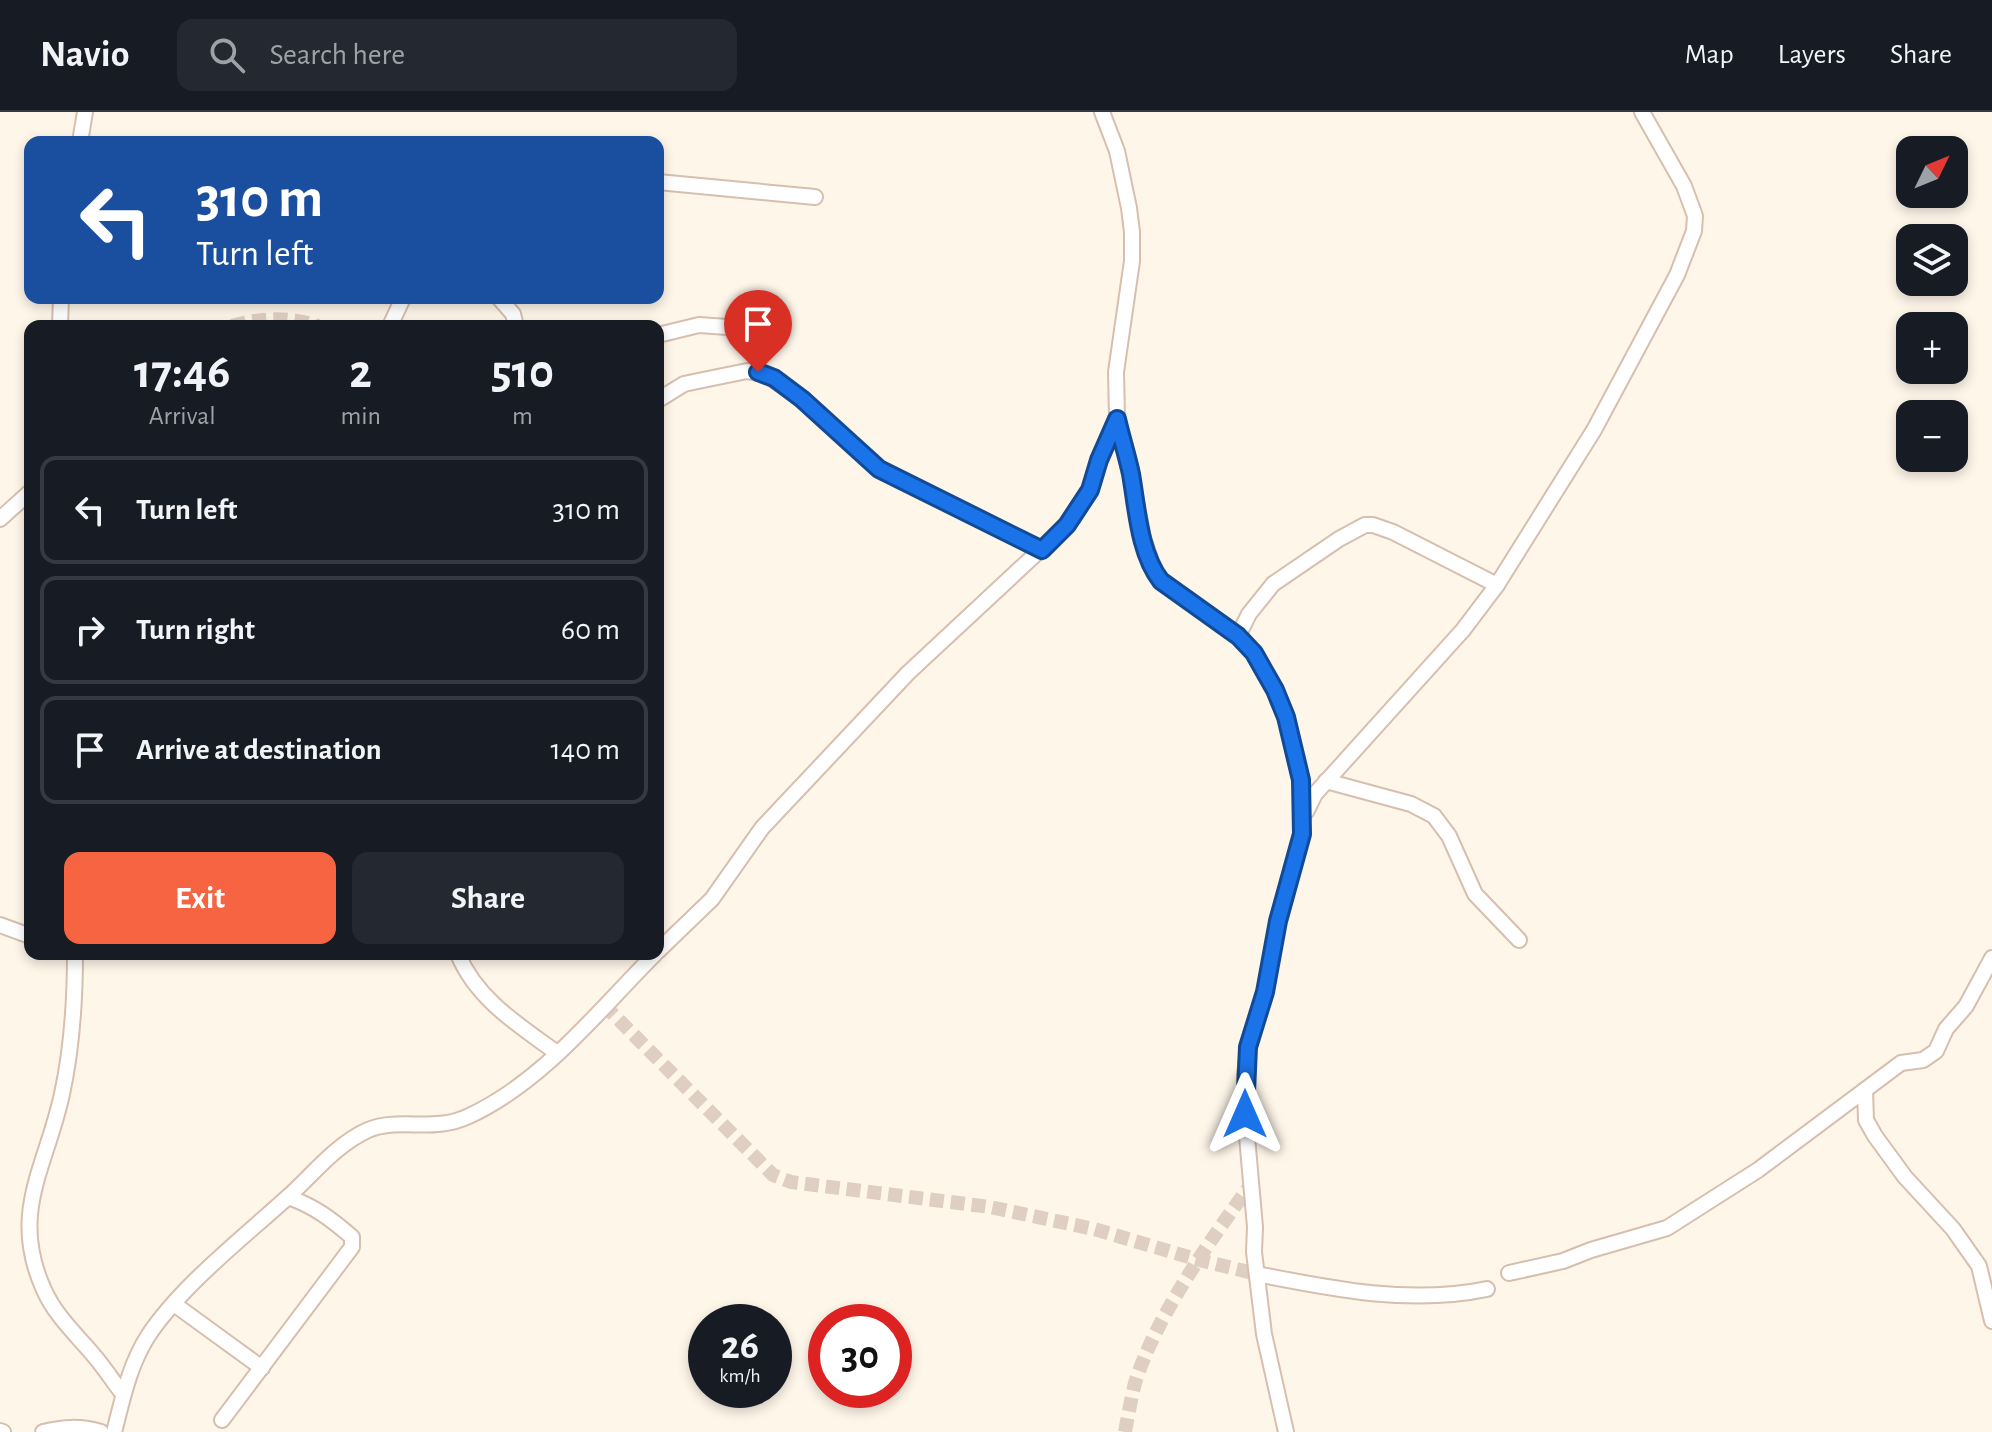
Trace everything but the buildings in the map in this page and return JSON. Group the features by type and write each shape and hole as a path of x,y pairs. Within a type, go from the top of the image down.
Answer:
{"street":[{"path":"81,136 85,112"},
{"path":"1102,112 1117,151 1132,232 1132,261 1116,372 1117,419 1143,538 1161,581 1238,636 1262,665 1286,717 1301,780 1304,817 1299,847 1278,921 1265,992 1248,1047 1245,1075 1257,1274 1264,1334 1286,1432"},
{"path":"1304,817 1315,794 1436,661 1497,585 1594,430 1677,275 1694,231 1695,216 1691,200 1642,112"},
{"path":"664,183 815,197"},
{"path":"664,334 699,325 727,327"},
{"path":"664,396 684,384 747,371 765,374 802,399 879,469 1042,550"},
{"path":"664,944 712,899 762,828 908,673 1067,525 1090,490 1117,419"},
{"path":"0,519 24,497"},
{"path":"1238,636 1257,603 1273,584 1365,525 1393,532 1497,585"},
{"path":"1326,781 1411,804 1434,816 1449,836 1475,894 1519,940"},
{"path":"0,925 24,934"},
{"path":"1509,1273 1563,1261 1667,1228 1758,1170 1901,1063 1923,1060 1933,1055 1946,1029 1966,1006 1992,958"},
{"path":"75,960 75,1016 62,1096 30,1201 30,1238 37,1272 58,1315 122,1393"},
{"path":"461,960 488,1000 557,1053"},
{"path":"114,1432 122,1393 146,1339 174,1304 240,1239 356,1137 381,1126 428,1127 468,1117 521,1084 557,1053 648,960"},
{"path":"1865,1090 1866,1120 1875,1136 1905,1177 1953,1229 1979,1266 1992,1321"},
{"path":"222,1420 352,1247 352,1237 332,1220 311,1205 288,1197"},
{"path":"1257,1274 1379,1295 1459,1295 1487,1289"},
{"path":"174,1304 262,1368"},
{"path":"43,1432 64,1427 101,1432"}],"tunnel":[{"path":"264,320 286,320"},
{"path":"604,1005 773,1175 791,1182 990,1207 1094,1229 1257,1274"},
{"path":"1125,1432 1135,1383 1156,1332 1186,1280 1251,1184"}],"route":[{"path":"758,372 774,378 802,399 879,469 1042,550 1076,514 1090,490 1117,419 1143,538 1154,570 1161,581 1238,636 1254,653 1286,717 1301,780 1302,834 1278,921 1265,992 1248,1047 1245,1114"}]}
